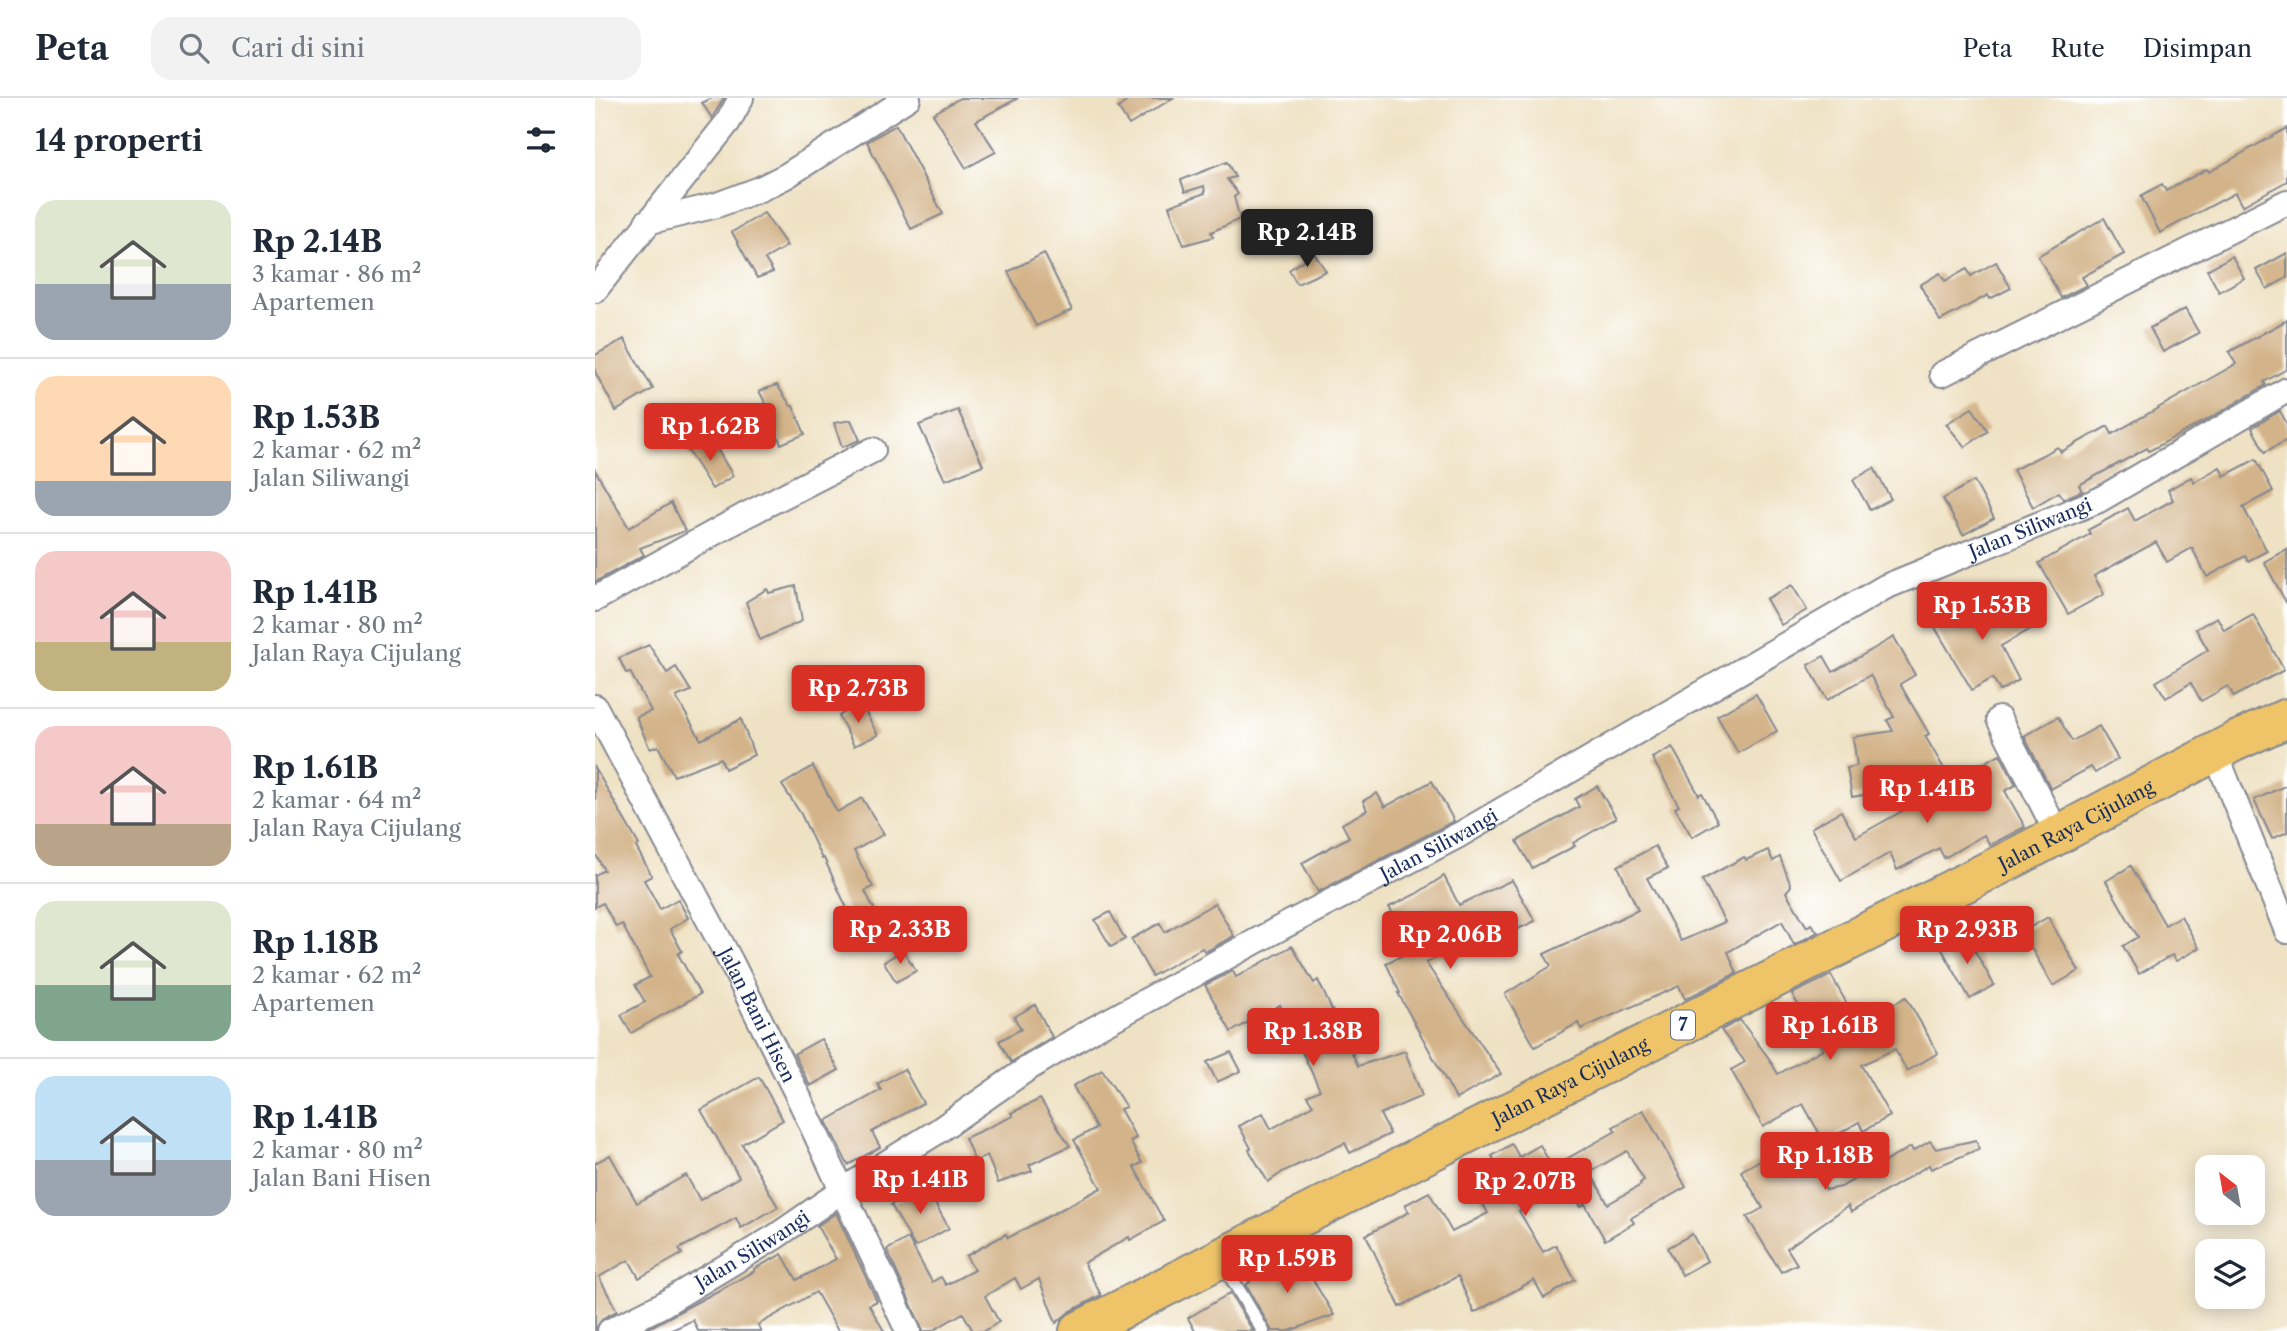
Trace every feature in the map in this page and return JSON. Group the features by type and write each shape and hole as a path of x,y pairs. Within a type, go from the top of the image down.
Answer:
{"highway":[{"name":"Jalan Raya Cijulang","path":"1079,1331 2058,835 2215,752 2287,718"}],"street":[{"path":"595,290 727,122 741,98"},
{"path":"647,222 717,205 760,189 786,176 908,98"},
{"path":"1942,374 2287,202"},
{"name":"Jalan Siliwangi","path":"610,1331 662,1305 763,1244 935,1133 1027,1069 1092,1030 1459,835 1885,587 2099,500 2287,390"},
{"path":"595,598 744,516 873,450"},
{"name":"Jalan Bani Hisen","path":"595,708 731,962 843,1190 908,1331"},
{"path":"1999,719 2058,835"},
{"path":"2215,752 2287,931"}],"lane":[{"path":"1219,1259 1263,1331"}],"building":[{"path":"712,98 724,98 712,118 702,103"},
{"path":"960,98 1018,98 976,121 996,152 966,168 933,114"},
{"path":"1131,98 1173,98 1129,125 1118,108"},
{"path":"896,125 943,214 911,229 867,142"},
{"path":"2287,128 2287,181 2242,206 2235,193 2160,233 2141,196 2162,184 2166,191 2207,169 2209,172"},
{"path":"1227,162 1235,177 1227,179 1238,194 1234,197 1240,219 1211,232 1213,237 1184,245 1169,206 1205,193 1204,186 1185,192 1181,180"},
{"path":"764,213 787,246 765,259 773,272 757,278 732,232"},
{"path":"2104,218 2124,254 2082,277 2087,285 2061,298 2038,256"},
{"path":"1044,253 1072,310 1036,326 1008,272"},
{"path":"1314,253 1326,271 1297,284 1289,270"},
{"path":"2287,253 2287,278 2267,289 2256,270"},
{"path":"2232,256 2244,278 2219,292 2207,270"},
{"path":"1996,262 2011,288 1990,299 1988,295 1940,321 1920,285 1940,273 1945,281 1967,269 1971,276"},
{"path":"2185,309 2199,333 2163,352 2150,328"},
{"path":"2287,320 2287,369 2264,382 2266,385 2149,451 2147,448 2079,485 2082,491 2063,499 2059,492 2033,507 2013,470 2058,447 2061,452 2108,426 2112,434 2236,364 2229,352"},
{"path":"624,339 653,389 616,411 595,372 595,355"},
{"path":"777,385 793,406 805,434 781,444 770,418 773,417 759,391"},
{"path":"1972,408 1988,431 1965,447 1946,424"},
{"path":"958,410 983,465 945,480 919,425"},
{"path":"2280,411 2287,424 2287,440 2265,452 2252,428"},
{"path":"851,420 860,440 842,447 834,423"},
{"path":"710,437 733,476 712,489 687,449"},
{"path":"2256,459 2273,491 2243,507 2267,551 2248,561 2245,556 2207,577 2192,548 2167,562 2156,542 2094,576 2104,594 2068,614 2039,563 2090,534 2088,530 2128,508 2135,521 2173,500 2168,490 2191,477 2194,482 2220,467 2224,476"},
{"path":"1874,468 1891,499 1870,510 1853,480"},
{"path":"595,470 629,528 671,503 685,531 640,548 644,555 595,582"},
{"path":"1974,481 1994,518 1963,535 1943,499"},
{"path":"2287,549 2287,604 2264,562"},
{"path":"1792,585 1807,610 1781,625 1766,599"},
{"path":"796,586 802,621 760,640 746,602 767,589 769,593"},
{"path":"2013,598 2031,629 2001,646 2019,680 2000,691 1993,678 1972,690 1927,614 1950,601 1963,626"},
{"path":"2253,614 2284,670 2234,697 2228,686 2201,701 2191,683 2166,698 2156,682 2208,650 2196,629 2217,617 2224,630"},
{"path":"1894,637 1915,675 1900,684 1929,734 1925,736 1950,779 1852,797 1847,768 1857,766 1853,737 1893,731 1887,720 1894,717 1870,675 1827,700 1808,665 1824,656 1833,672"},
{"path":"649,645 667,673 676,667 691,691 676,697 701,740 741,719 754,755 725,769 721,758 674,776 658,746 650,749 636,717 651,711 630,672 626,673 619,658"},
{"path":"1756,694 1777,731 1738,753 1717,716"},
{"path":"860,702 878,735 854,746 839,716"},
{"path":"2058,717 2072,741 2099,726 2118,759 2095,773 2091,767 2051,789 2024,736"},
{"path":"1672,747 1718,822 1692,837 1675,808 1679,806 1652,758"},
{"path":"2000,754 2016,785 2005,791 2025,827 1990,845 1984,835 1944,858 1939,848 1897,870 1890,853 1841,881 1811,828 1841,811 1856,837 1952,783 1958,794 1986,778 1979,766"},
{"path":"813,766 837,812 862,798 884,834 854,851 873,887 865,891 878,917 853,933 843,917 849,913 824,858 822,859 801,814 782,785"},
{"path":"595,768 639,845 636,847 652,876 644,880 660,909 678,899 688,918 670,929 682,951 678,954 700,994 631,1033 621,1015 645,1002 635,985 650,977 622,924 616,927 603,903 595,907 595,875 604,870 595,853"},
{"path":"1432,781 1454,821 1318,892 1302,863 1349,837 1342,824 1367,810 1363,801 1377,793 1385,807"},
{"path":"2287,785 2287,832 2272,839 2254,800"},
{"path":"1597,786 1616,818 1573,843 1575,846 1532,868 1517,841 1579,807 1575,799"},
{"path":"1655,846 1668,868 1647,878 1681,941 1725,922 1702,880 1744,857 1746,860 1768,850 1773,861 1780,857 1791,886 1786,892 1807,927 1811,924 1818,932 1794,945 1782,921 1728,952 1737,973 1685,999 1679,986 1581,1029 1578,1023 1535,1047 1505,994 1551,966 1544,954 1638,910 1618,866"},
{"path":"2131,866 2165,925 2181,916 2199,948 2176,961 2172,955 2139,974 2123,946 2138,937 2106,881"},
{"path":"1444,876 1459,905 1512,880 1535,921 1487,944 1482,935 1426,963 1501,1074 1456,1099 1398,993 1386,963 1414,950 1389,907"},
{"path":"1215,903 1234,936 1205,952 1202,948 1152,976 1131,939 1160,923 1165,932"},
{"path":"1110,912 1125,939 1111,947 1095,920"},
{"path":"2048,917 2079,971 2053,986 2022,932"},
{"path":"1965,933 1994,985 1970,999 1940,946"},
{"path":"1292,946 1314,983 1318,980 1358,1066 1405,1051 1422,1096 1380,1114 1390,1134 1350,1153 1345,1143 1284,1171 1268,1182 1249,1150 1251,1148 1239,1126 1263,1113 1271,1129 1313,1105 1307,1096 1320,1090 1280,1005 1231,1032 1205,985 1233,971 1236,977"},
{"path":"903,950 916,971 896,982 884,962"},
{"path":"1831,975 1858,1024 1906,997 1938,1053 1907,1071 1895,1049 1861,1065 1890,1116 1863,1131 1859,1122 1824,1142 1803,1104 1763,1127 1731,1070 1745,1062 1721,1030 1740,1020 1778,1074 1823,1049 1792,994"},
{"path":"1035,1005 1052,1037 1011,1062 999,1041 1021,1029 1014,1017"},
{"path":"821,1039 839,1070 810,1086 794,1054"},
{"path":"1231,1052 1241,1071 1217,1082 1207,1062"},
{"path":"904,1069 923,1103 872,1132 880,1147 848,1165 826,1121 881,1090 877,1084"},
{"path":"1102,1070 1126,1107 1120,1109 1136,1138 1130,1141 1142,1163 1134,1167 1164,1221 1130,1240 1129,1237 1084,1263 1101,1295 1069,1312 1056,1323 1039,1279 1021,1289 1015,1278 985,1296 999,1322 984,1331 973,1331 963,1313 932,1331 923,1331 887,1250 908,1238 932,1282 941,1277 946,1285 974,1270 966,1256 1006,1234 1008,1238 1101,1188 1074,1140 1096,1128 1073,1086"},
{"path":"759,1077 783,1120 742,1144 778,1207 741,1228 736,1218 679,1249 682,1254 639,1278 629,1260 599,1277 617,1311 603,1318 595,1330 595,1163 610,1155 637,1203 686,1175 700,1200 739,1177 701,1110"},
{"path":"1040,1099 1070,1146 1029,1165 1032,1171 998,1183 987,1155 975,1162 965,1138 1013,1116 1011,1113"},
{"path":"1643,1110 1686,1187 1631,1218 1634,1223 1605,1240 1585,1204 1581,1207 1568,1185 1519,1211 1543,1252 1556,1245 1575,1280 1544,1298 1534,1280 1474,1313 1458,1276 1400,1307 1366,1235 1409,1212 1405,1205 1429,1192 1452,1232 1488,1213 1479,1197 1507,1181 1492,1156 1512,1144 1519,1157 1540,1145 1552,1167 1616,1131 1613,1127","holes":["1627,1151 1644,1180 1641,1185 1608,1204 1590,1172"]},
{"path":"1976,1140 1979,1149 1931,1169 1929,1165 1851,1212 1848,1206 1787,1248 1797,1264 1781,1272 1747,1217 1763,1208 1741,1171 1774,1152 1780,1162 1803,1145 1826,1190 1841,1187 1911,1147 1913,1151 1930,1141 1936,1149"},
{"path":"925,1186 949,1228 915,1247 891,1205"},
{"path":"836,1213 877,1301 869,1305 884,1331 838,1331 816,1292 758,1325 761,1331 698,1331 693,1320 670,1331 643,1331 782,1254 797,1280 836,1259 817,1226"},
{"path":"1692,1234 1707,1261 1682,1275 1668,1248"},
{"path":"1299,1257 1334,1315 1289,1331 1272,1331 1246,1285 1250,1282 1244,1271 1266,1260 1271,1269"},
{"path":"1230,1293 1253,1331 1195,1331 1188,1318"}]}
